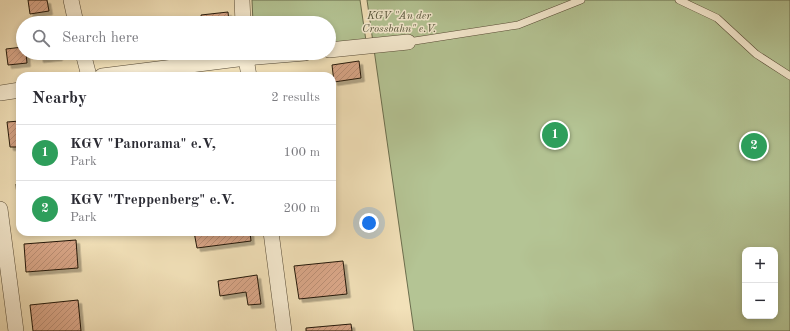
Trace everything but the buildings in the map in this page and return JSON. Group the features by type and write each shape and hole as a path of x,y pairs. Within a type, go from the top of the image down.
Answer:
{"street":[{"path":"71,0 74,16"},
{"path":"242,0 243,16"},
{"path":"336,49 408,42"},
{"path":"85,60 87,72"},
{"path":"131,72 217,60"},
{"path":"247,60 248,72"},
{"path":"0,94 16,91"},
{"path":"0,209 4,272 16,331"},
{"path":"272,236 284,331"}],"lane":[{"path":"408,42 518,25 581,0"},
{"path":"679,0 717,18 756,54 790,76"}],"green space":[{"path":"252,0 360,0 366,41 336,43 336,16 253,16"},
{"name":"KGV \"An der Crossbahn\" e.V.","path":"367,0 790,0 790,331 414,331"}],"place":[{"name":"KGV \"Panorama\" e.V,","path":"555,135"},
{"name":"KGV \"Treppenberg\" e.V.","path":"754,146"}]}
